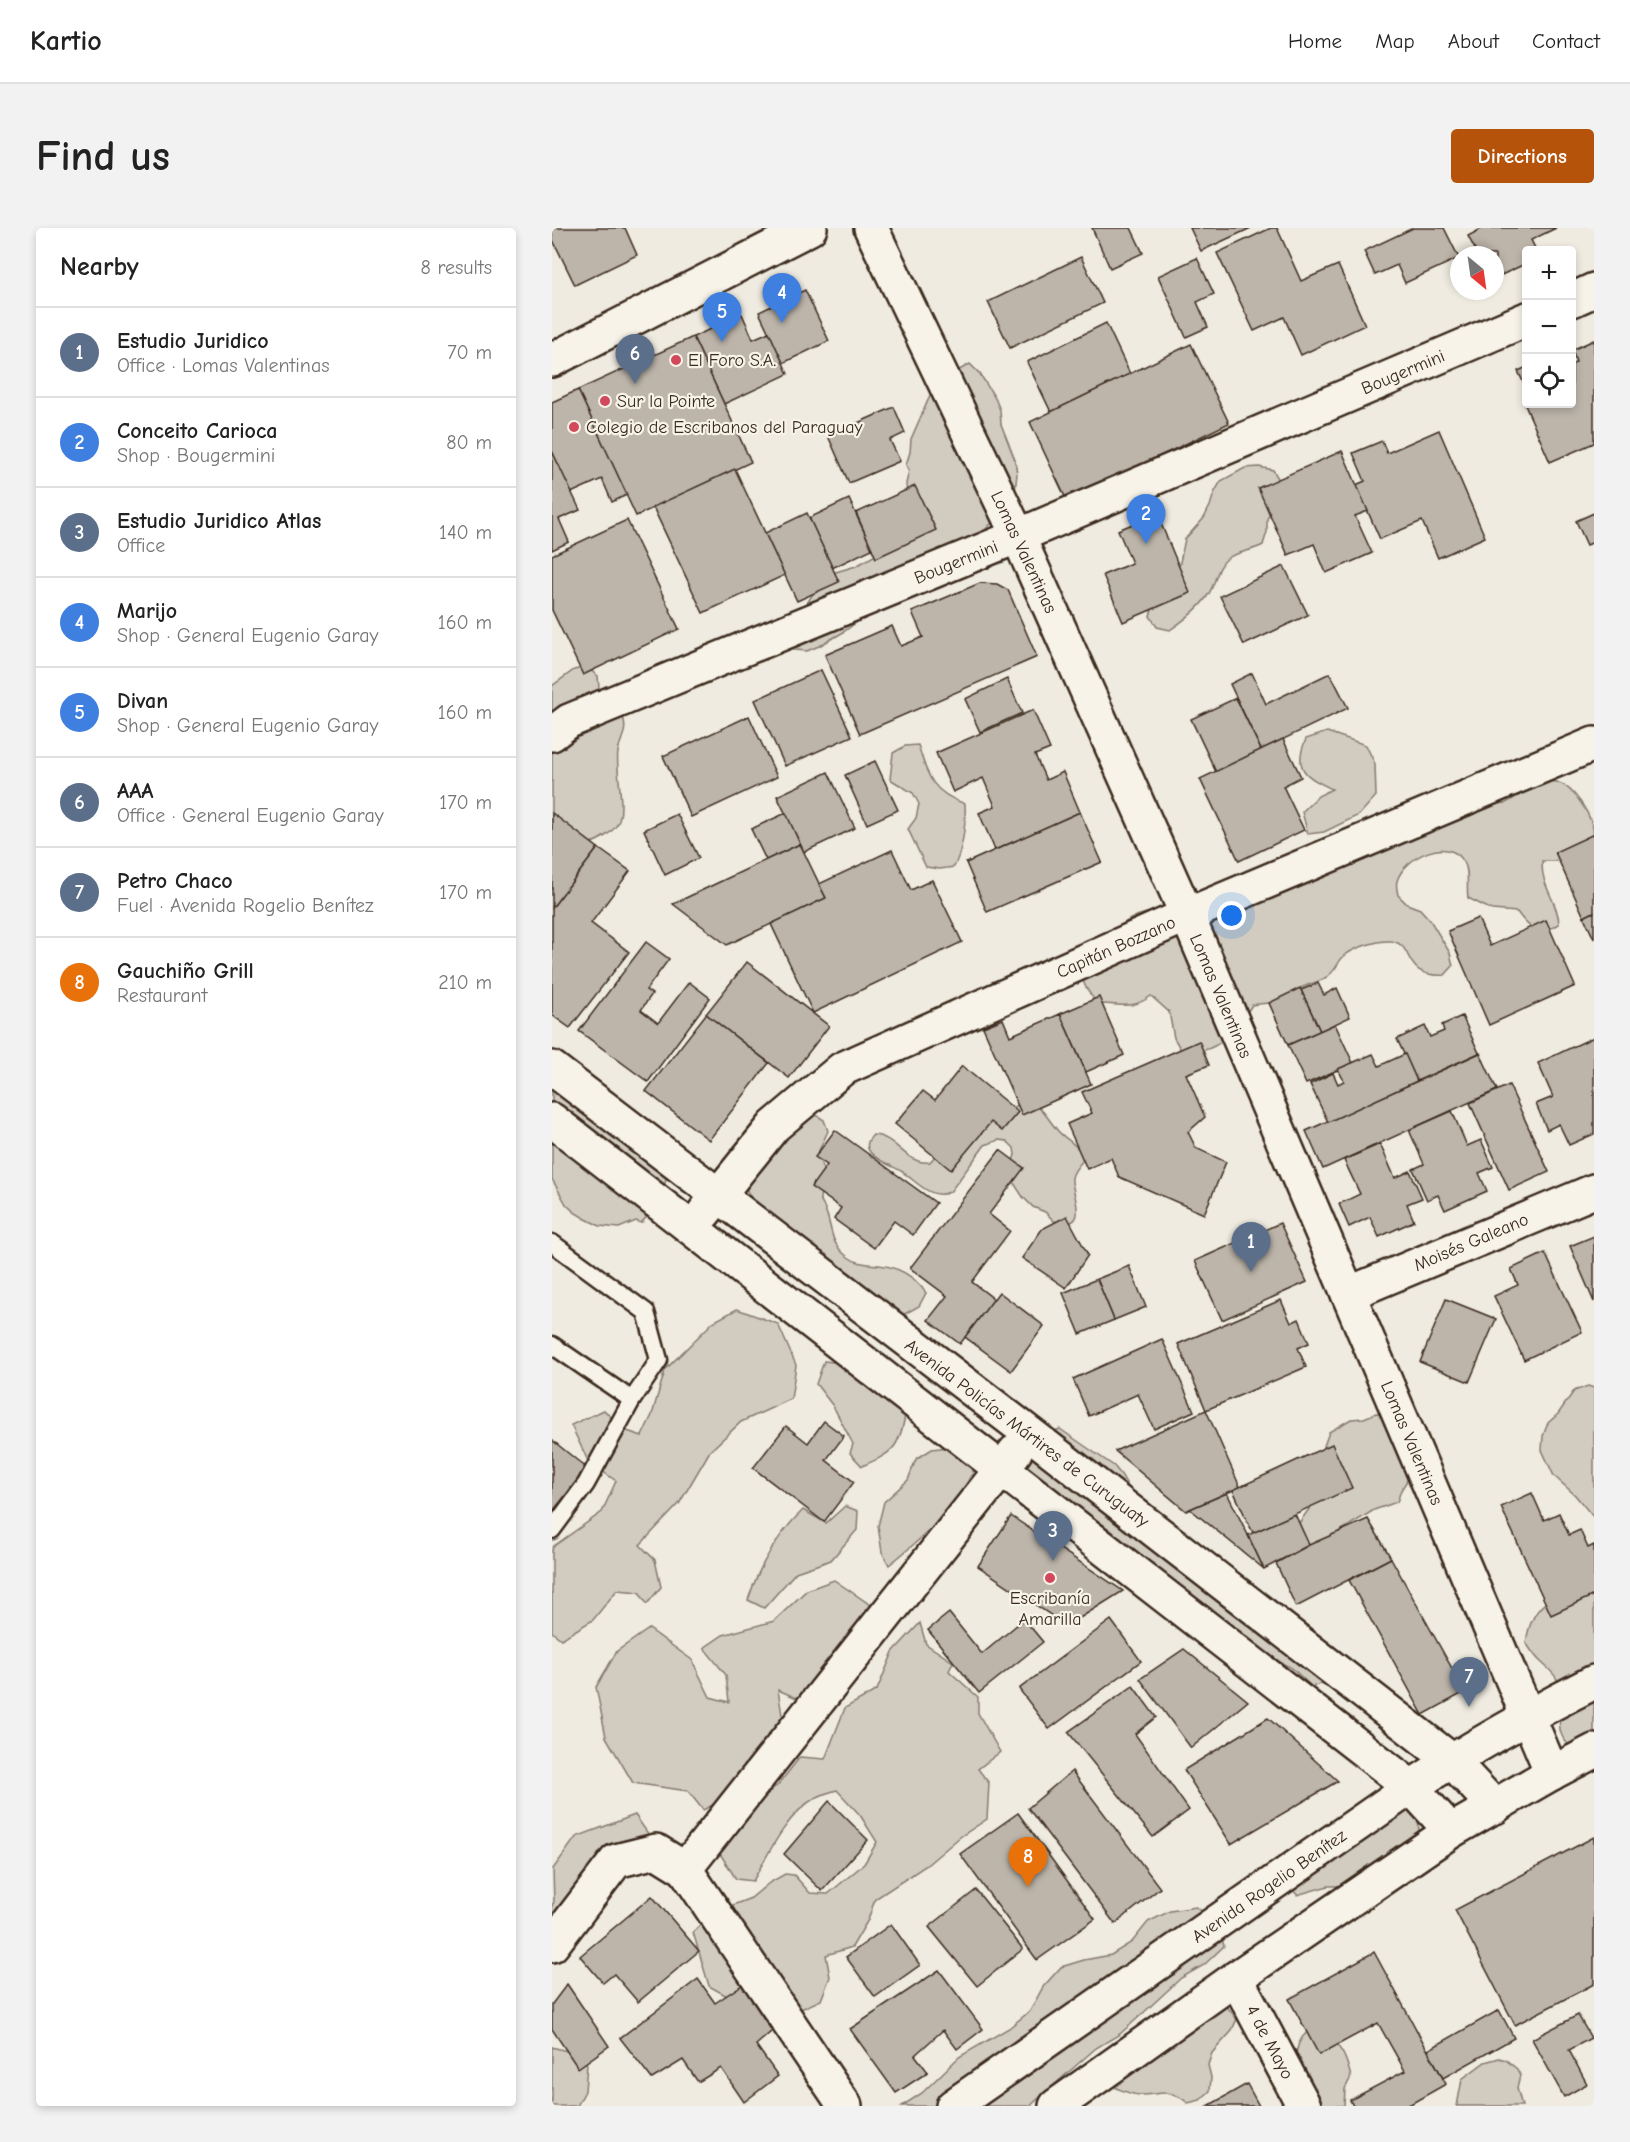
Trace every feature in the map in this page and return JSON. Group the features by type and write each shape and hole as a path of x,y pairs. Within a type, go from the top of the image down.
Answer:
{"street":[{"path":"552,360 810,228"},
{"name":"Lomas Valentinas","path":"871,228 1018,536 1187,915 1552,1773"},
{"path":"1576,298 1594,290"},
{"name":"Bougermini","path":"552,734 569,722 1018,536 1522,321"},
{"name":"Capitán Bozzano","path":"692,1228 774,1126 842,1069 1187,915 1594,744"},
{"name":"Avenida Policías Mártires de Curuguaty","path":"552,1068 1451,1760 1495,1807"},
{"path":"552,1120 1411,1786 1451,1831"},
{"name":"Moisés Galeano","path":"1348,1294 1594,1191"},
{"path":"685,1869 1003,1469 1029,1433"},
{"name":"Avenida Rogelio Benítez","path":"953,2106 1411,1786 1527,1716 1594,1682"},
{"path":"1056,2106 1236,1978 1451,1831 1594,1751"},
{"path":"552,1945 616,1861 656,1851 685,1869 845,2106"},
{"name":"4 de Mayo","path":"1236,1978 1304,2106"}],"lane":[{"path":"552,1243 646,1312 659,1360 632,1400 586,1484 552,1530"},
{"path":"552,1345 632,1400"}],"shaded area":[{"path":"970,364 980,374 1000,410 1001,424 1015,460 1017,474 1014,501 986,529 981,541 877,607 842,633 807,651 795,650 785,641 819,583 829,574 856,566 881,552 909,511 906,484 909,470 906,465 911,439 933,389 943,379"},
{"path":"1259,467 1273,470 1281,483 1267,519 1267,532 1263,545 1228,558 1221,566 1208,595 1195,610 1170,630 1157,627 1150,616 1154,602 1179,567 1185,539 1204,518 1221,481 1245,468"},
{"path":"586,667 598,676 600,701 623,716 625,727 617,760 621,798 618,823 601,839 588,845 552,827 552,686 574,670"},
{"path":"1327,732 1366,745 1375,764 1376,796 1359,815 1324,832 1308,834 1302,812 1318,796 1332,789 1304,771 1301,765 1302,750 1306,739"},
{"path":"918,745 932,782 945,794 965,804 963,836 954,867 940,869 926,867 908,829 916,818 919,804 913,793 890,779 893,753 905,746"},
{"path":"1542,782 1557,782 1570,790 1587,812 1594,835 1567,861 1542,861 1544,879 1558,916 1559,924 1552,928 1535,930 1517,912 1492,910 1468,898 1464,862 1457,854 1448,850 1438,850 1417,857 1408,864 1401,872 1397,886 1398,895 1407,904 1420,909 1430,920 1450,953 1453,966 1445,975 1431,975 1421,971 1410,960 1399,943 1386,941 1366,945 1347,954 1332,973 1322,980 1302,987 1279,1001 1252,1005 1230,1035 1211,1048 1197,1052 1181,1050 1174,1038 1169,1012 1151,996 1131,1005 1097,1004 1085,985 1082,976 1087,965 1114,932 1128,920 1137,916 1491,805 1506,803"},
{"path":"552,1055 665,1153 666,1180 658,1205 641,1223 636,1221 619,1228 600,1226 574,1212 566,1204 552,1179"},
{"path":"1027,1101 1042,1110 1058,1131 1085,1158 1075,1170 1072,1178 1077,1209 1077,1216 1073,1221 1066,1223 1054,1221 1023,1197 1008,1174 1015,1155 1014,1148 1007,1141 999,1140 985,1145 950,1192 943,1194 930,1192 901,1171 875,1157 868,1147 868,1141 873,1135 889,1140 914,1159 930,1162 939,1151 1007,1110"},
{"path":"813,1113 824,1120 828,1131 816,1157 819,1158 824,1172 820,1199 836,1245 855,1261 886,1266 906,1274 926,1293 919,1306 894,1320 813,1252 804,1240 765,1222 747,1191 747,1164"},
{"path":"737,1309 778,1324 796,1365 791,1399 741,1422 710,1451 679,1504 640,1545 655,1560 661,1587 647,1604 639,1592 617,1590 593,1620 561,1639 552,1632 552,1550 554,1546 602,1512 616,1481 588,1461 571,1425 604,1410 624,1430 642,1436 652,1415 665,1370 713,1322"},
{"path":"824,1361 852,1364 896,1403 905,1416 900,1436 893,1448 862,1466 850,1453 853,1444 833,1406 816,1384"},
{"path":"1588,1386 1594,1388 1594,1518 1575,1495 1554,1476 1542,1450 1543,1436 1548,1423 1558,1414 1574,1391"},
{"path":"1376,1413 1390,1415 1415,1468 1401,1490 1397,1502 1374,1510 1340,1531 1332,1540 1307,1550 1297,1544 1294,1530 1317,1498 1329,1458 1324,1446 1329,1432 1351,1419 1364,1418"},
{"path":"1060,1429 1114,1466 1143,1514 1326,1682 1312,1687 1292,1668 1256,1650 1122,1545 1114,1533 1104,1525 1024,1479 1034,1448 1045,1437"},
{"path":"948,1447 964,1456 973,1472 946,1512 889,1565 882,1552 878,1526 884,1502 908,1480 916,1459 932,1449"},
{"path":"845,1506 858,1511 857,1530 831,1560 796,1572 764,1608 748,1600 770,1552 803,1510 826,1523"},
{"path":"834,1580 872,1606 854,1636 804,1701 778,1690 783,1721 752,1758 727,1798 703,1810 688,1791 633,1783 606,1737 596,1687 617,1651 649,1629 692,1660 710,1697 729,1702 726,1675 704,1648 723,1635 774,1621 807,1590"},
{"path":"1594,1584 1594,1758 1576,1751 1566,1742 1560,1728 1562,1698 1559,1683 1526,1643 1529,1628 1540,1607 1558,1596"},
{"path":"920,1623 926,1644 953,1662 949,1671 978,1697 978,1713 1000,1752 978,1769 989,1783 987,1819 960,1837 927,1865 875,1899 868,1920 852,1947 826,1955 830,1977 821,2000 775,2021 759,2021 727,1996 709,1986 693,1932 702,1923 714,1919 733,1905 751,1898 769,1883 785,1874 794,1875 810,1893 828,1894 864,1864 877,1842 860,1815 837,1790 815,1798 796,1814 779,1835 753,1881 736,1879 719,1852 756,1800 778,1785 800,1757 825,1759 845,1708 877,1690 893,1652"},
{"path":"1409,1810 1418,1813 1419,1835 1360,1879 1340,1886 1328,1886 1297,1895 1289,1885 1369,1829"},
{"path":"635,1815 649,1835 619,1853 552,1938 553,1869 576,1837"},
{"path":"1196,1907 1217,1922 1224,1946 1204,1965 1181,1978 1120,2034 1096,2048 1030,2106 902,2106 922,2093 959,2057 1009,2028 1030,2011 1043,1987 1061,1967 1111,1955 1132,1942 1148,1922 1170,1911"},
{"path":"1220,1998 1237,2019 1231,2032 1212,2053 1208,2065 1211,2077 1210,2091 1200,2100 1188,2103 1170,2093 1137,2095 1116,2088 1117,2074"},
{"path":"1307,2032 1332,2042 1342,2051 1351,2077 1345,2089 1344,2106 1305,2106 1296,2067 1296,2057 1297,2048"},
{"path":"552,2047 578,2054 587,2064 585,2091 577,2106 552,2106"},
{"path":"1499,2058 1506,2060 1517,2069 1520,2075 1517,2088 1522,2106 1457,2106 1462,2079 1485,2062"}],"building":[{"path":"552,228 625,228 637,255 575,285 552,238"},
{"path":"1092,228 1131,228 1143,253 1110,268"},
{"path":"1190,228 1251,228 1201,251"},
{"path":"1271,228 1277,228 1301,281 1338,265 1365,325 1301,355 1284,317 1254,331 1217,253"},
{"path":"1413,228 1444,228 1453,246 1450,246 1450,262 1405,283 1397,265 1375,275 1364,251"},
{"path":"1483,228 1556,228 1531,240 1534,246 1522,246 1522,265 1504,274 1504,246 1473,246 1468,236"},
{"path":"1081,257 1103,303 1010,348 988,302"},
{"path":"1197,258 1214,294 1197,302 1208,327 1186,337 1158,276"},
{"path":"805,290 829,341 783,363 759,312"},
{"path":"742,314 753,339 769,332 788,374 724,404 693,337"},
{"path":"1106,323 1130,374 1051,412 1027,362"},
{"path":"693,337 751,462 636,516 578,390"},
{"path":"1594,340 1594,443 1550,462 1526,408 1576,408 1576,348"},
{"path":"1191,344 1229,423 1067,501 1030,422"},
{"name":"Colegio de Escribanos del Paraguay","path":"578,390 627,495 612,502 602,479 571,493 552,451 552,402"},
{"path":"894,407 905,433 890,440 900,461 849,483 828,436"},
{"path":"1439,430 1485,537 1438,558 1422,521 1380,539 1356,485 1365,481 1353,453 1382,441 1387,453"},
{"path":"552,451 580,510 559,519 569,542 552,550"},
{"path":"1342,451 1368,511 1355,516 1372,553 1326,573 1314,544 1288,555 1258,488"},
{"path":"735,469 785,575 703,613 653,507"},
{"path":"915,486 936,530 876,558 856,513"},
{"path":"849,499 872,549 832,568 809,518"},
{"path":"807,513 839,582 797,601 765,533"},
{"path":"1594,513 1594,542 1587,545 1576,521"},
{"path":"1157,514 1190,593 1123,622 1103,575 1132,563 1118,530"},
{"path":"627,520 679,629 583,675 552,610 552,555"},
{"path":"1284,566 1308,615 1244,645 1220,596"},
{"path":"980,583 997,584 1008,590 1037,657 860,734 825,655 892,626 901,646 923,637 912,612"},
{"path":"821,670 852,736 785,766 755,700"},
{"path":"1252,673 1266,704 1330,673 1348,708 1261,750 1230,684"},
{"path":"1007,679 1022,713 980,732 965,699"},
{"path":"1236,698 1261,750 1216,772 1191,719"},
{"path":"1033,710 1050,749 1035,755 1046,780 1063,772 1080,812 995,850 979,813 995,806 983,778 953,792 936,753"},
{"path":"749,716 777,777 691,817 663,756"},
{"path":"1283,739 1301,777 1283,786 1304,830 1239,861 1200,779"},
{"path":"875,761 898,810 867,824 845,775"},
{"path":"828,772 855,828 804,852 777,796"},
{"path":"1080,812 1102,862 987,912 966,863"},
{"path":"552,813 598,848 552,908"},
{"path":"786,813 800,844 766,860 751,829"},
{"path":"677,814 699,858 665,875 644,830"},
{"path":"1594,834 1594,912 1584,917 1555,852"},
{"path":"800,844 826,898 727,945 673,904"},
{"path":"598,848 630,871 591,923 629,952 570,1028 552,1015 552,908"},
{"path":"892,850 911,890 932,880 962,942 813,1013 771,924 826,898 819,884"},
{"path":"1594,912 1594,939 1584,917"},
{"path":"1478,918 1490,946 1546,920 1575,986 1489,1025 1448,931"},
{"path":"646,942 669,959 646,990 652,994 641,1010 658,1023 689,982 710,998 648,1082 579,1031"},
{"path":"747,962 829,1026 789,1078 706,1014"},
{"path":"1318,983 1324,995 1337,988 1350,1017 1320,1031 1301,990"},
{"path":"1300,988 1320,1031 1288,1045 1269,1003"},
{"path":"1099,997 1124,1055 1086,1072 1060,1014"},
{"path":"706,1014 769,1063 709,1140 646,1091"},
{"path":"1060,1014 1091,1084 1022,1115 983,1027 1003,1019 1010,1036"},
{"path":"1462,1016 1479,1053 1417,1081 1397,1039 1425,1026 1430,1037 1444,1031 1442,1025"},
{"path":"1335,1024 1353,1063 1306,1084 1288,1045"},
{"path":"1594,1037 1594,1134 1569,1145 1559,1124 1547,1130 1536,1104 1553,1097 1538,1063"},
{"path":"1199,1041 1209,1065 1186,1074 1205,1117 1188,1132 1196,1148 1226,1162 1204,1214 1119,1177 1111,1158 1087,1169 1067,1124 1092,1113 1082,1092"},
{"path":"1480,1053 1497,1090 1323,1169 1306,1131"},
{"path":"1373,1054 1379,1066 1405,1054 1417,1081 1328,1122 1310,1084 1333,1073 1338,1084 1344,1081 1338,1069"},
{"path":"962,1066 1018,1112 1002,1131 991,1122 951,1170 895,1124 923,1091 935,1100"},
{"path":"1509,1085 1549,1172 1509,1190 1470,1103"},
{"path":"1452,1111 1467,1146 1481,1140 1493,1167 1479,1173 1487,1191 1445,1210 1438,1195 1427,1200 1413,1169 1424,1164 1409,1130"},
{"path":"835,1130 936,1203 913,1235 894,1221 874,1248 834,1219 841,1208 811,1187 827,1165 815,1157"},
{"path":"1380,1144 1395,1178 1410,1171 1422,1198 1407,1204 1414,1221 1379,1237 1370,1217 1349,1227 1339,1204 1360,1194 1344,1160"},
{"path":"1000,1150 1024,1168 989,1214 1010,1231 972,1282 994,1299 960,1344 928,1320 947,1296 910,1268"},
{"path":"1067,1216 1088,1255 1066,1288 1022,1258 1042,1229"},
{"path":"1280,1223 1307,1282 1222,1320 1195,1261"},
{"path":"1594,1236 1594,1302 1570,1246"},
{"path":"1545,1253 1582,1332 1524,1360 1494,1296 1518,1285 1511,1269"},
{"path":"1129,1266 1146,1307 1114,1320 1097,1279"},
{"path":"1097,1279 1114,1320 1080,1334 1063,1293"},
{"path":"999,1292 1044,1326 1011,1371 965,1337"},
{"path":"1446,1299 1496,1319 1469,1382 1420,1362"},
{"path":"1281,1300 1291,1323 1299,1319 1309,1343 1298,1348 1306,1367 1206,1410 1178,1344"},
{"path":"1162,1339 1194,1411 1154,1429 1138,1394 1089,1416 1073,1379"},
{"path":"1206,1410 1240,1487 1186,1511 1115,1451"},
{"path":"824,1421 844,1436 826,1460 854,1482 824,1522 753,1468 786,1426 808,1443"},
{"path":"552,1440 588,1469 552,1512"},
{"path":"1332,1444 1352,1488 1253,1533 1233,1490"},
{"path":"1227,1493 1248,1535 1264,1569 1190,1509"},
{"path":"1532,1493 1544,1520 1559,1513 1569,1535 1580,1530 1588,1548 1594,1545 1594,1595 1551,1615 1501,1507"},
{"path":"1295,1514 1309,1545 1264,1569 1248,1535"},
{"name":"Escribanía Amarilla","path":"1011,1516 1123,1591 1067,1626 978,1566"},
{"path":"1368,1519 1391,1558 1296,1607 1276,1563 1309,1545"},
{"path":"1391,1558 1465,1692 1423,1715 1349,1580"},
{"path":"949,1613 982,1654 1024,1619 1043,1642 979,1693 928,1630"},
{"path":"1111,1620 1141,1661 1049,1729 1019,1689"},
{"path":"1184,1649 1248,1701 1191,1748 1140,1679"},
{"path":"1133,1686 1156,1717 1135,1734 1189,1810 1153,1837 1068,1732"},
{"path":"1268,1718 1338,1781 1231,1844 1184,1770"},
{"path":"1072,1771 1160,1888 1115,1924 1028,1808"},
{"path":"829,1801 868,1840 822,1891 784,1854"},
{"path":"1018,1813 1095,1919 1037,1960 960,1854"},
{"path":"1594,1837 1594,1984 1515,2025 1455,1910"},
{"path":"976,1890 1023,1949 977,1986 929,1927"},
{"path":"652,1896 699,1951 638,2002 614,1974 603,1983 580,1956"},
{"path":"891,1924 920,1965 875,1997 846,1957"},
{"path":"1374,1952 1446,2084 1407,2106 1353,2106 1350,2100 1405,2071 1378,2023 1319,2055 1289,1999"},
{"path":"939,1970 983,2029 957,2049 943,2030 915,2055 928,2072 896,2093 850,2029"},
{"path":"698,1979 715,2003 742,1985 772,2031 756,2045 778,2076 744,2102 721,2068 698,2082 683,2060 652,2079 620,2038"},
{"path":"567,1984 609,2046 578,2068 552,2029 552,2004"},
{"path":"1499,2010 1514,2038 1443,2078 1428,2050"},
{"path":"1578,2015 1591,2038 1569,2050 1587,2084 1564,2097 1532,2039"},
{"path":"1247,2084 1259,2106 1208,2106"}],"place":[{"name":"Marijo","path":"782,323"},
{"name":"Divan","path":"722,342"},
{"name":"El Foro S.A.","path":"676,360"},
{"name":"AAA","path":"635,384"},
{"name":"Sur la Pointe","path":"605,401"},
{"name":"Colegio de Escribanos del Paraguay","path":"574,427"},
{"name":"Conceito Carioca","path":"1146,544"},
{"name":"Estudio Juridico","path":"1251,1272"},
{"name":"Estudio Juridico Atlas","path":"1053,1561"},
{"name":"Escribanía Amarilla","path":"1050,1578"},
{"name":"Petro Chaco","path":"1469,1707"},
{"name":"Gauchiño Grill","path":"1028,1887"}]}
